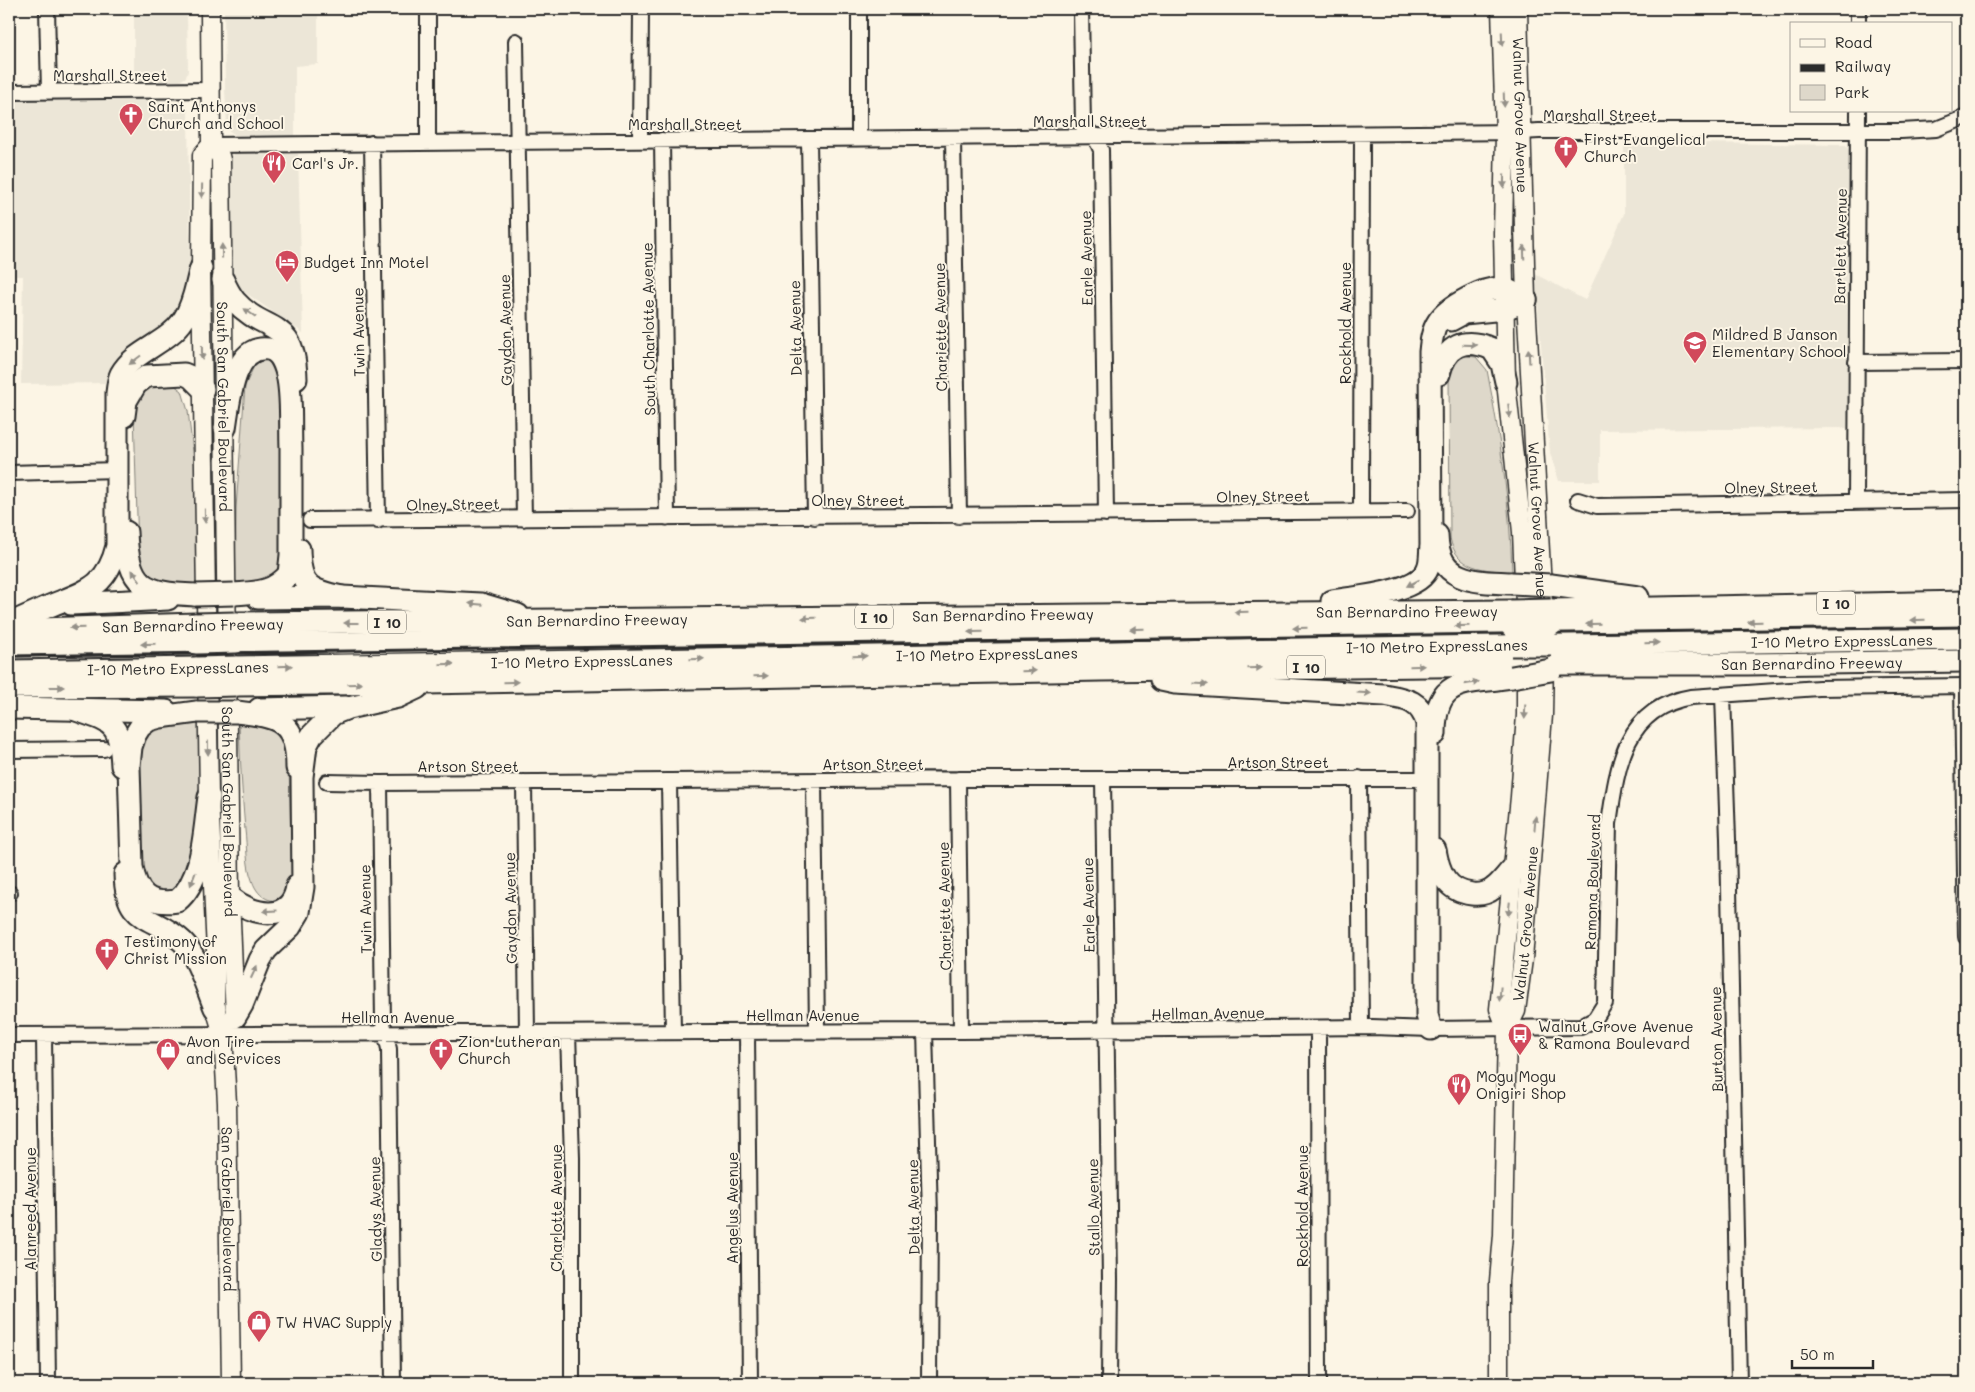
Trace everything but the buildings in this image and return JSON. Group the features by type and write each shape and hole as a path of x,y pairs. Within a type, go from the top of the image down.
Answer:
{"highway":[{"path":"9,624 85,592 98,583 114,562 117,546 117,393 120,376 131,362 168,337 184,320 191,306 200,268"},
{"path":"223,280 235,300 246,311 278,330 291,345 296,371 299,555 302,575 306,584 313,589 342,597"},
{"path":"1275,611 1399,589 1421,578 1428,569 1431,545 1430,352 1436,324 1444,314 1456,305 1485,291 1504,299 1526,300"},
{"path":"1504,299 1455,316 1449,321 1441,338 1438,374 1437,538 1441,557 1449,568 1464,579 1478,582 1550,585 1705,605"},
{"path":"1438,374 1441,362 1446,354 1456,346 1473,344 1492,350 1502,364 1506,382"},
{"path":"203,389 191,376 184,374 147,376 136,384 126,401 124,413 127,546 131,570 138,582 150,589 165,594 195,595 261,592 275,587 289,574 291,555 290,415 288,380 279,356 270,350 260,350 248,354 239,366 224,428"},
{"path":"234,594 261,598 342,597 481,604 540,621"},
{"path":"53,605 111,600 166,599 195,595"},
{"name":"San Bernardino Freeway","path":"1553,646 1705,605 1966,602"},
{"name":"San Bernardino Freeway","path":"9,630 235,633 540,621 1275,611 1511,645"},
{"name":"I-10 Metro ExpressLanes","path":"1553,646 1966,619"},
{"name":"I-10 Metro ExpressLanes","path":"235,633 341,644 1030,631 1553,646 1966,639"},
{"name":"I-10 Metro ExpressLanes","path":"9,645 196,633"},
{"path":"1431,1029 1434,1015 1435,719 1437,705 1442,696 1459,686 1511,645 1553,646"},
{"name":"San Bernardino Freeway","path":"236,676 427,683 1101,670 1511,645 1553,646 1748,664 1966,661"},
{"name":"I-10 Metro ExpressLanes","path":"9,671 197,677 1511,645"},
{"path":"1101,670 1175,683 1384,694 1410,701 1419,706 1427,723 1427,1015 1431,1029"},
{"path":"9,687 197,677"},
{"path":"229,1025 242,1005 266,950 290,927 300,912 303,887 302,777 306,746 321,724 333,714 348,708 398,696 427,683"},
{"path":"9,708 237,712 266,715 284,724 294,741 297,752 298,852 296,894 292,902 285,909 276,912 254,911 240,905 230,897"},
{"path":"237,712 251,709 348,708"},
{"path":"76,710 106,720 111,724 118,737 122,758 126,884 127,896 131,905 137,913 183,942 197,965 215,1008"},
{"path":"197,712 160,716 149,720 134,735 129,766 132,867 134,882 147,898 156,901 177,901 190,888 197,869 209,797"},
{"path":"1435,850 1438,869 1445,880 1453,888 1464,893 1477,894 1488,892 1495,888 1513,868"}],"main road":[{"name":"South San Gabriel Boulevard","path":"210,9 211,146 220,156 223,280 230,897 229,1025"},
{"name":"Walnut Grove Avenue","path":"1502,9 1526,300 1544,629 1543,715 1523,959 1516,1010 1507,1029"},
{"name":"Walnut Grove Avenue","path":"1499,1383 1499,1281 1503,1234 1507,1029 1499,1009 1526,715 1526,629 1522,532 1506,382 1504,299 1518,9"},
{"name":"South San Gabriel Boulevard","path":"211,146 202,155 200,268 209,797 216,952 215,1008 229,1025"},
{"name":"San Gabriel Boulevard","path":"229,1025 227,1103 231,1383"}],"street":[{"path":"47,9 49,91"},
{"path":"428,9 428,142"},
{"path":"640,140 641,9"},
{"path":"859,9 859,139"},
{"name":"Earle Avenue","path":"1081,9 1082,126 1095,137 1100,150 1106,514"},
{"path":"1858,9 1858,22"},
{"name":"Gaydon Avenue","path":"516,41 524,519"},
{"name":"Marshall Street","path":"9,92 211,90"},
{"name":"Bartlett Avenue","path":"1856,502 1858,112"},
{"name":"Marshall Street","path":"211,146 428,142 1362,134 1538,130 1857,130 1936,128 1966,117"},
{"name":"Rockhold Avenue","path":"1361,512 1362,134"},
{"name":"Chariette Avenue","path":"953,138 959,516"},
{"name":"Delta Avenue","path":"809,139 815,517"},
{"name":"South Charlotte Avenue","path":"662,140 667,518"},
{"name":"Twin Avenue","path":"372,143 378,521"},
{"path":"1856,362 1966,361"},
{"path":"9,473 117,470"},
{"name":"Olney Street","path":"1578,500 1597,506 1966,500"},
{"name":"Olney Street","path":"310,520 378,521 1407,511"},
{"path":"1964,686 1966,937"},
{"name":"Ramona Boulevard","path":"1595,1019 1605,1003 1606,994 1609,824 1612,797 1632,733 1645,718 1676,700 1723,695 1819,688 1964,686"},
{"name":"Burton Avenue","path":"1723,695 1739,1383"},
{"path":"9,750 104,749"},
{"path":"1359,778 1361,1028"},
{"name":"Chariette Avenue","path":"958,779 961,1032"},
{"name":"Earle Avenue","path":"1103,779 1106,1030"},
{"name":"Artson Street","path":"327,782 1419,779"},
{"path":"814,780 816,1031"},
{"name":"Gaydon Avenue","path":"524,782 528,1033"},
{"path":"670,782 673,1032"},
{"name":"Twin Avenue","path":"380,783 383,1023 386,1034"},
{"name":"Hellman Avenue","path":"9,1035 44,1035 229,1025 386,1034 816,1031 961,1032 1318,1028 1507,1029 1572,1028 1590,1024 1595,1019"},
{"name":"Rockhold Avenue","path":"1318,1028 1319,1383"},
{"name":"Stallo Avenue","path":"1106,1030 1110,1279 1109,1383"},
{"name":"Angelus Avenue","path":"747,1032 750,1383"},
{"name":"Delta Avenue","path":"925,1032 930,1215 929,1383"},
{"name":"Charlotte Avenue","path":"568,1033 572,1149 572,1383"},
{"name":"Gladys Avenue","path":"386,1034 389,1049 393,1383"},
{"name":"Alanreed Avenue","path":"44,1035 48,1383"}],"shaded area":[{"path":"134,9 187,9 188,71 186,77 180,81 134,82"},
{"path":"224,9 318,9 318,64 295,66 295,136 235,135 227,129"},
{"name":"Saint Anthonys Church and School","path":"175,99 186,104 188,111 190,265 188,294 173,320 130,347 115,362 109,383 21,384 23,276 9,276 9,100"},
{"name":"Mildred B Janson Elementary School","path":"1624,142 1846,145 1849,150 1847,428 1600,430 1600,481 1559,481 1550,453 1535,274 1585,300 1624,214"},
{"path":"235,153 298,153 303,333 230,282 229,158"}],"green space":[{"path":"1467,356 1476,357 1487,370 1504,471 1512,572 1482,569 1465,562 1454,549 1450,538 1449,373 1451,366 1455,362"},
{"path":"266,360 273,365 281,382 286,555 274,583 235,590 236,508 245,386 254,366"},
{"path":"153,381 174,385 182,391 188,411 197,485 198,586 151,582 140,568 134,412 136,398"},
{"path":"239,722 275,729 285,743 289,767 292,879 290,887 280,900 270,900 262,896 256,889 250,874 243,803"},
{"path":"172,723 202,723 202,754 193,865 173,891 162,891 150,885 142,872 136,761 147,731"}],"railway":[{"path":"9,656 1966,627"}],"place":[{"name":"Saint Anthonys Church and School","path":"131,136"},
{"name":"First Evangelical Church","path":"1566,169"},
{"name":"Carl's Jr.","path":"274,184"},
{"name":"Budget Inn Motel","path":"287,283"},
{"name":"Mildred B Janson Elementary School","path":"1695,364"},
{"name":"Testimony of Christ Mission","path":"107,971"},
{"name":"Walnut Grove Avenue & Ramona Boulevard","path":"1520,1056"},
{"name":"Avon Tire and Services","path":"168,1071"},
{"name":"Zion Lutheran Church","path":"441,1071"},
{"name":"Mogu Mogu Onigiri Shop","path":"1459,1106"},
{"name":"TW HVAC Supply","path":"259,1343"}]}
